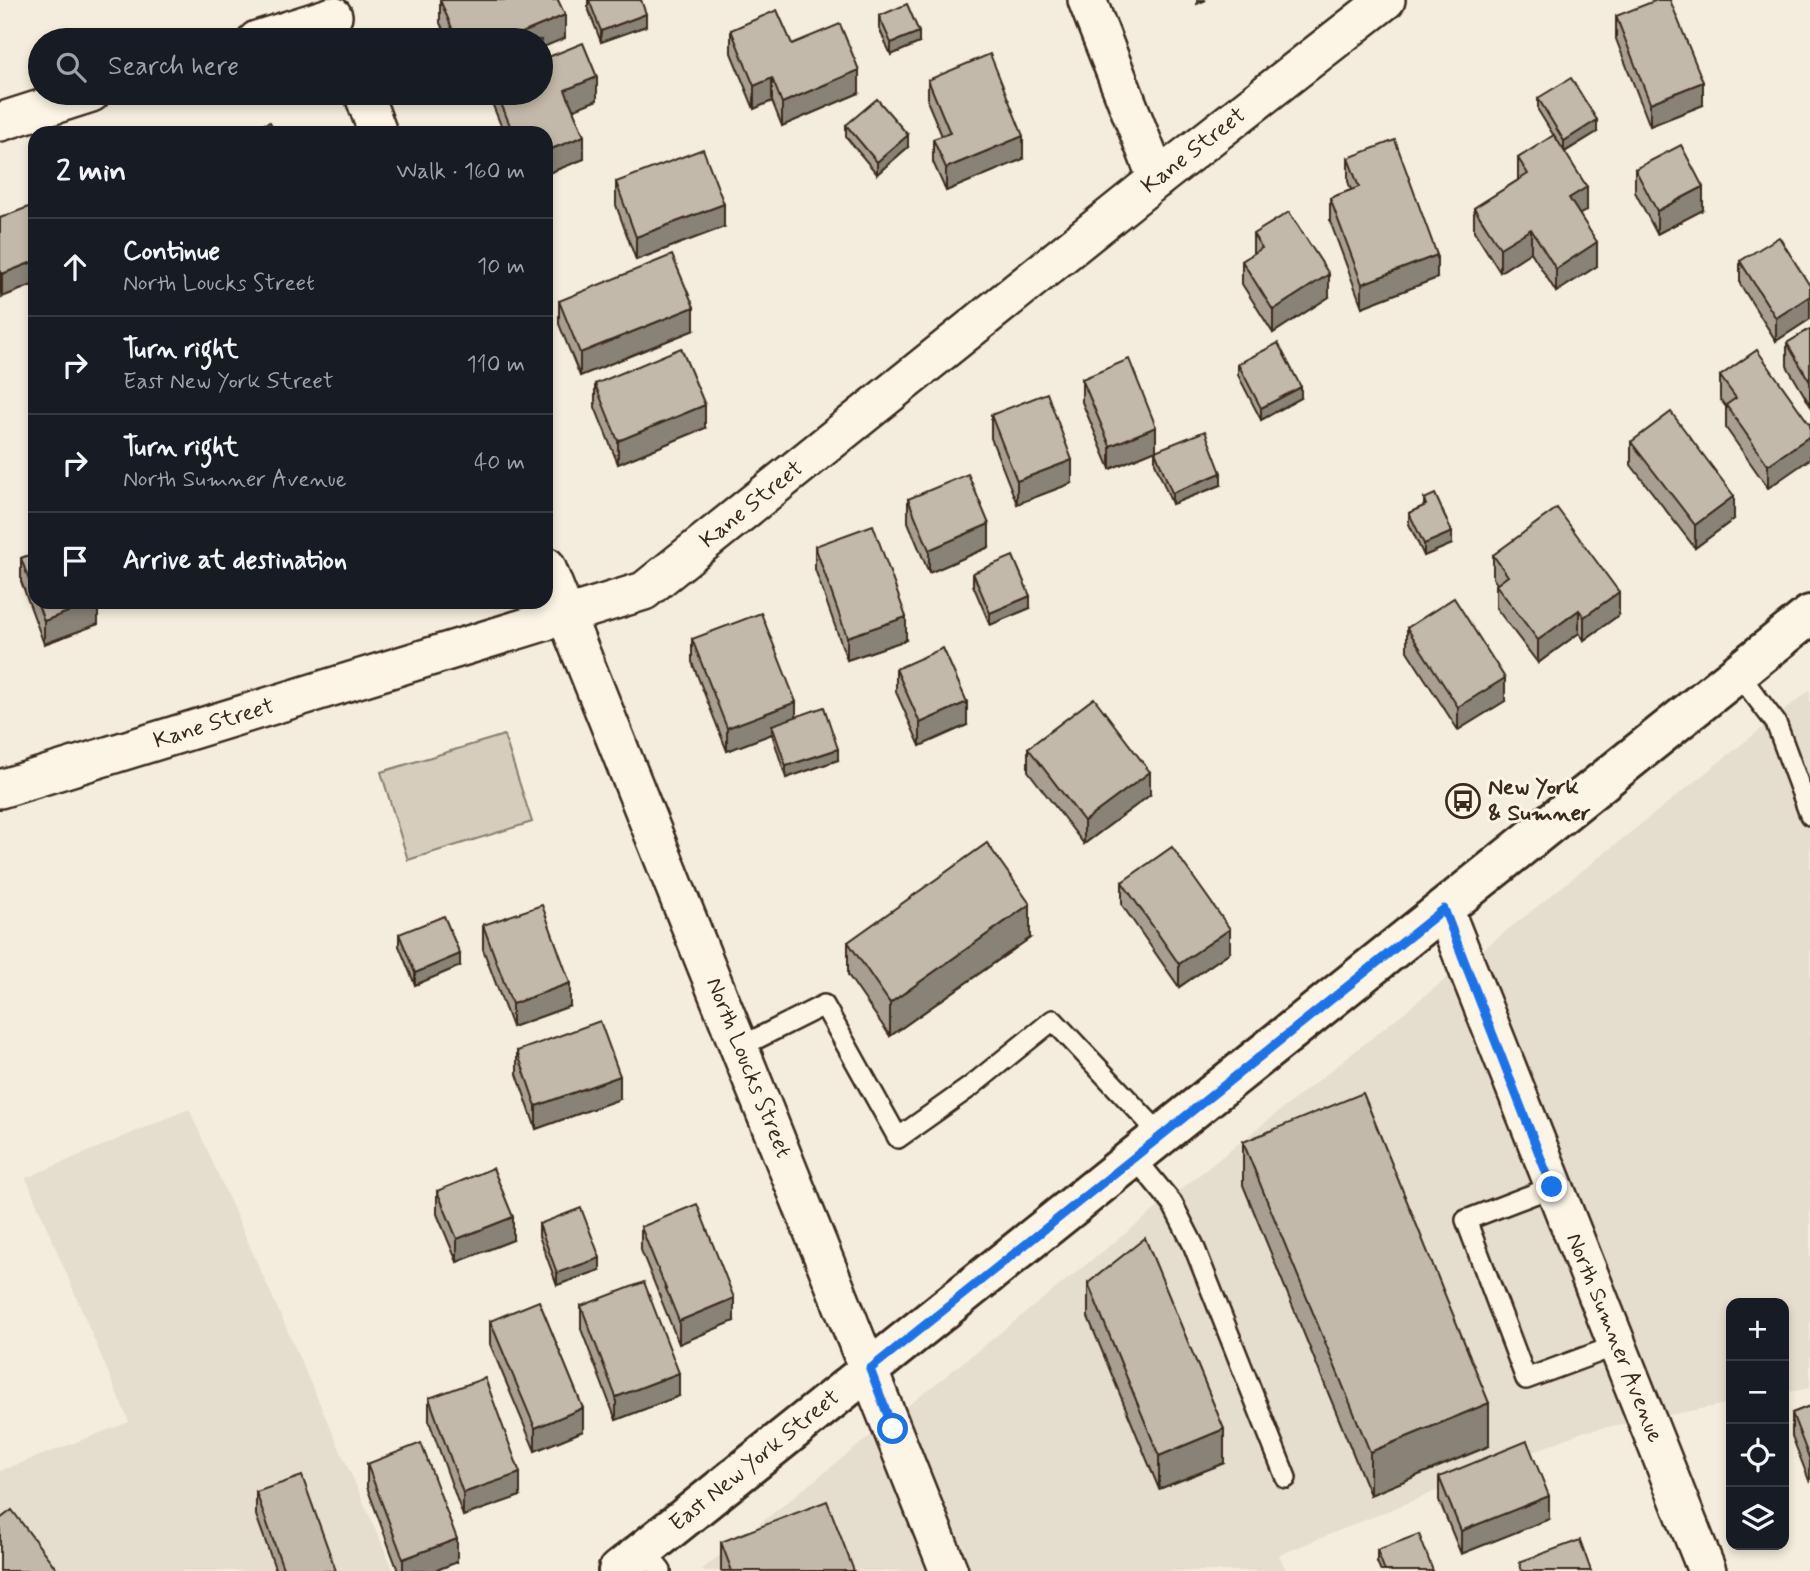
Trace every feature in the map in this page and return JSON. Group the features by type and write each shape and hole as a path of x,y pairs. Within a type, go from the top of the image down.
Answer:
{"main road":[{"name":"East New York Street","path":"641,1564 870,1369 1810,615"}],"street":[{"path":"1087,0 1157,179"},
{"name":"Kane Street","path":"0,789 644,592 1157,179 1386,0"},
{"path":"301,28 334,19"},
{"path":"0,122 53,105"},
{"path":"368,105 375,126"},
{"name":"North Loucks Street","path":"553,584 949,1571"},
{"name":"North Sumner Avenue","path":"1444,909 1552,1187 1707,1571"}],"lane":[{"path":"1737,672 1776,723 1810,815"},
{"path":"740,1047 824,1005 898,1138 970,1087 1054,1020 1148,1146 1193,1244 1286,1478"},
{"path":"1552,1187 1466,1220 1525,1379 1618,1345"}],"shaded area":[{"path":"1810,690 1810,1388 1789,1392 1789,1298 1726,1298 1726,1404 1582,1432 1279,1555 1286,1571 700,1571"},
{"path":"504,735 532,822 408,860 381,772"},
{"path":"189,1109 394,1571 0,1571 0,1471 129,1422 26,1178"}],"building":[{"path":"440,0 558,0 565,15 534,28 452,28"},
{"path":"589,0 641,0 646,14 601,31"},
{"path":"1657,0 1670,0 1703,82 1650,103 1616,16"},
{"path":"907,4 919,32 891,43 879,16"},
{"path":"777,10 792,44 840,24 859,70 782,103 772,78 754,86 731,30"},
{"path":"583,43 597,77 565,90 584,136 553,148 553,126 510,126 502,105 553,105 553,55"},
{"path":"990,54 1023,136 946,168 933,139 950,133 928,80"},
{"path":"1571,78 1597,120 1564,141 1538,98"},
{"path":"877,99 908,135 877,162 846,125"},
{"path":"1554,135 1587,187 1569,198 1597,242 1556,269 1531,229 1500,248 1474,208 1528,174 1518,158"},
{"path":"1395,140 1437,255 1362,284 1330,198 1359,187 1348,158"},
{"path":"1681,145 1703,187 1657,211 1635,169"},
{"path":"703,149 724,204 636,237 616,182"},
{"path":"28,207 28,264 2,274 0,270 0,218"},
{"path":"1289,212 1329,274 1273,310 1242,261 1262,248 1253,234"},
{"path":"1779,237 1810,286 1810,296 1776,318 1740,261"},
{"path":"672,255 694,307 580,353 559,301"},
{"path":"1810,329 1810,382 1787,343"},
{"path":"1278,343 1301,387 1261,408 1238,364"},
{"path":"681,348 705,405 618,441 595,384"},
{"path":"1757,350 1810,425 1810,436 1768,465 1726,405 1736,398 1720,376"},
{"path":"1129,359 1156,427 1110,446 1082,379"},
{"path":"1047,393 1072,460 1017,481 991,415"},
{"path":"1671,412 1734,496 1695,525 1631,442"},
{"path":"1205,431 1221,473 1172,493 1155,451"},
{"path":"968,474 989,524 929,550 908,499"},
{"path":"1435,494 1452,532 1424,544 1409,513 1426,505 1424,499"},
{"path":"1557,508 1619,592 1584,617 1579,610 1538,640 1496,585 1508,576 1493,555"},
{"path":"873,525 906,617 847,637 815,546"},
{"path":"28,556 28,578 21,558"},
{"path":"1013,556 1030,596 990,613 973,573"},
{"path":"1454,598 1505,678 1458,707 1407,628"},
{"path":"40,609 76,609 44,621"},
{"path":"761,613 796,702 727,728 692,639"},
{"path":"943,648 967,702 920,723 896,669"},
{"path":"1094,698 1150,772 1084,821 1028,748"},
{"path":"824,707 838,749 786,766 772,725"},
{"path":"987,843 1030,904 890,1003 848,942"},
{"path":"1172,847 1230,929 1179,964 1122,882"},
{"path":"542,905 570,983 512,1004 483,925"},
{"path":"444,916 460,954 415,973 399,934"},
{"path":"600,1021 620,1076 536,1106 517,1051"},
{"path":"1363,1093 1489,1403 1370,1452 1243,1142"},
{"path":"493,1168 513,1217 457,1239 437,1191"},
{"path":"697,1204 734,1298 679,1321 641,1227"},
{"path":"581,1208 600,1258 557,1273 539,1224"},
{"path":"1145,1238 1224,1429 1159,1456 1088,1283"},
{"path":"644,1282 679,1373 616,1397 581,1306"},
{"path":"539,1301 583,1408 535,1428 490,1321"},
{"path":"485,1378 520,1473 463,1493 429,1398"},
{"path":"1810,1406 1810,1460 1792,1413"},
{"path":"1527,1441 1549,1496 1461,1531 1439,1477"},
{"path":"421,1443 457,1539 403,1559 367,1464"},
{"path":"302,1476 336,1571 284,1571 256,1492"},
{"path":"827,1501 854,1571 732,1571 721,1542"},
{"path":"12,1510 58,1571 0,1571 0,1519"},
{"path":"1419,1534 1433,1571 1385,1571 1377,1550"},
{"path":"1580,1540 1591,1571 1522,1571 1519,1562"}],"place":[{"name":"New York & Sumner","path":"1463,801"}],"route":[{"path":"893,1429 870,1369 1444,909 1552,1187"}]}
